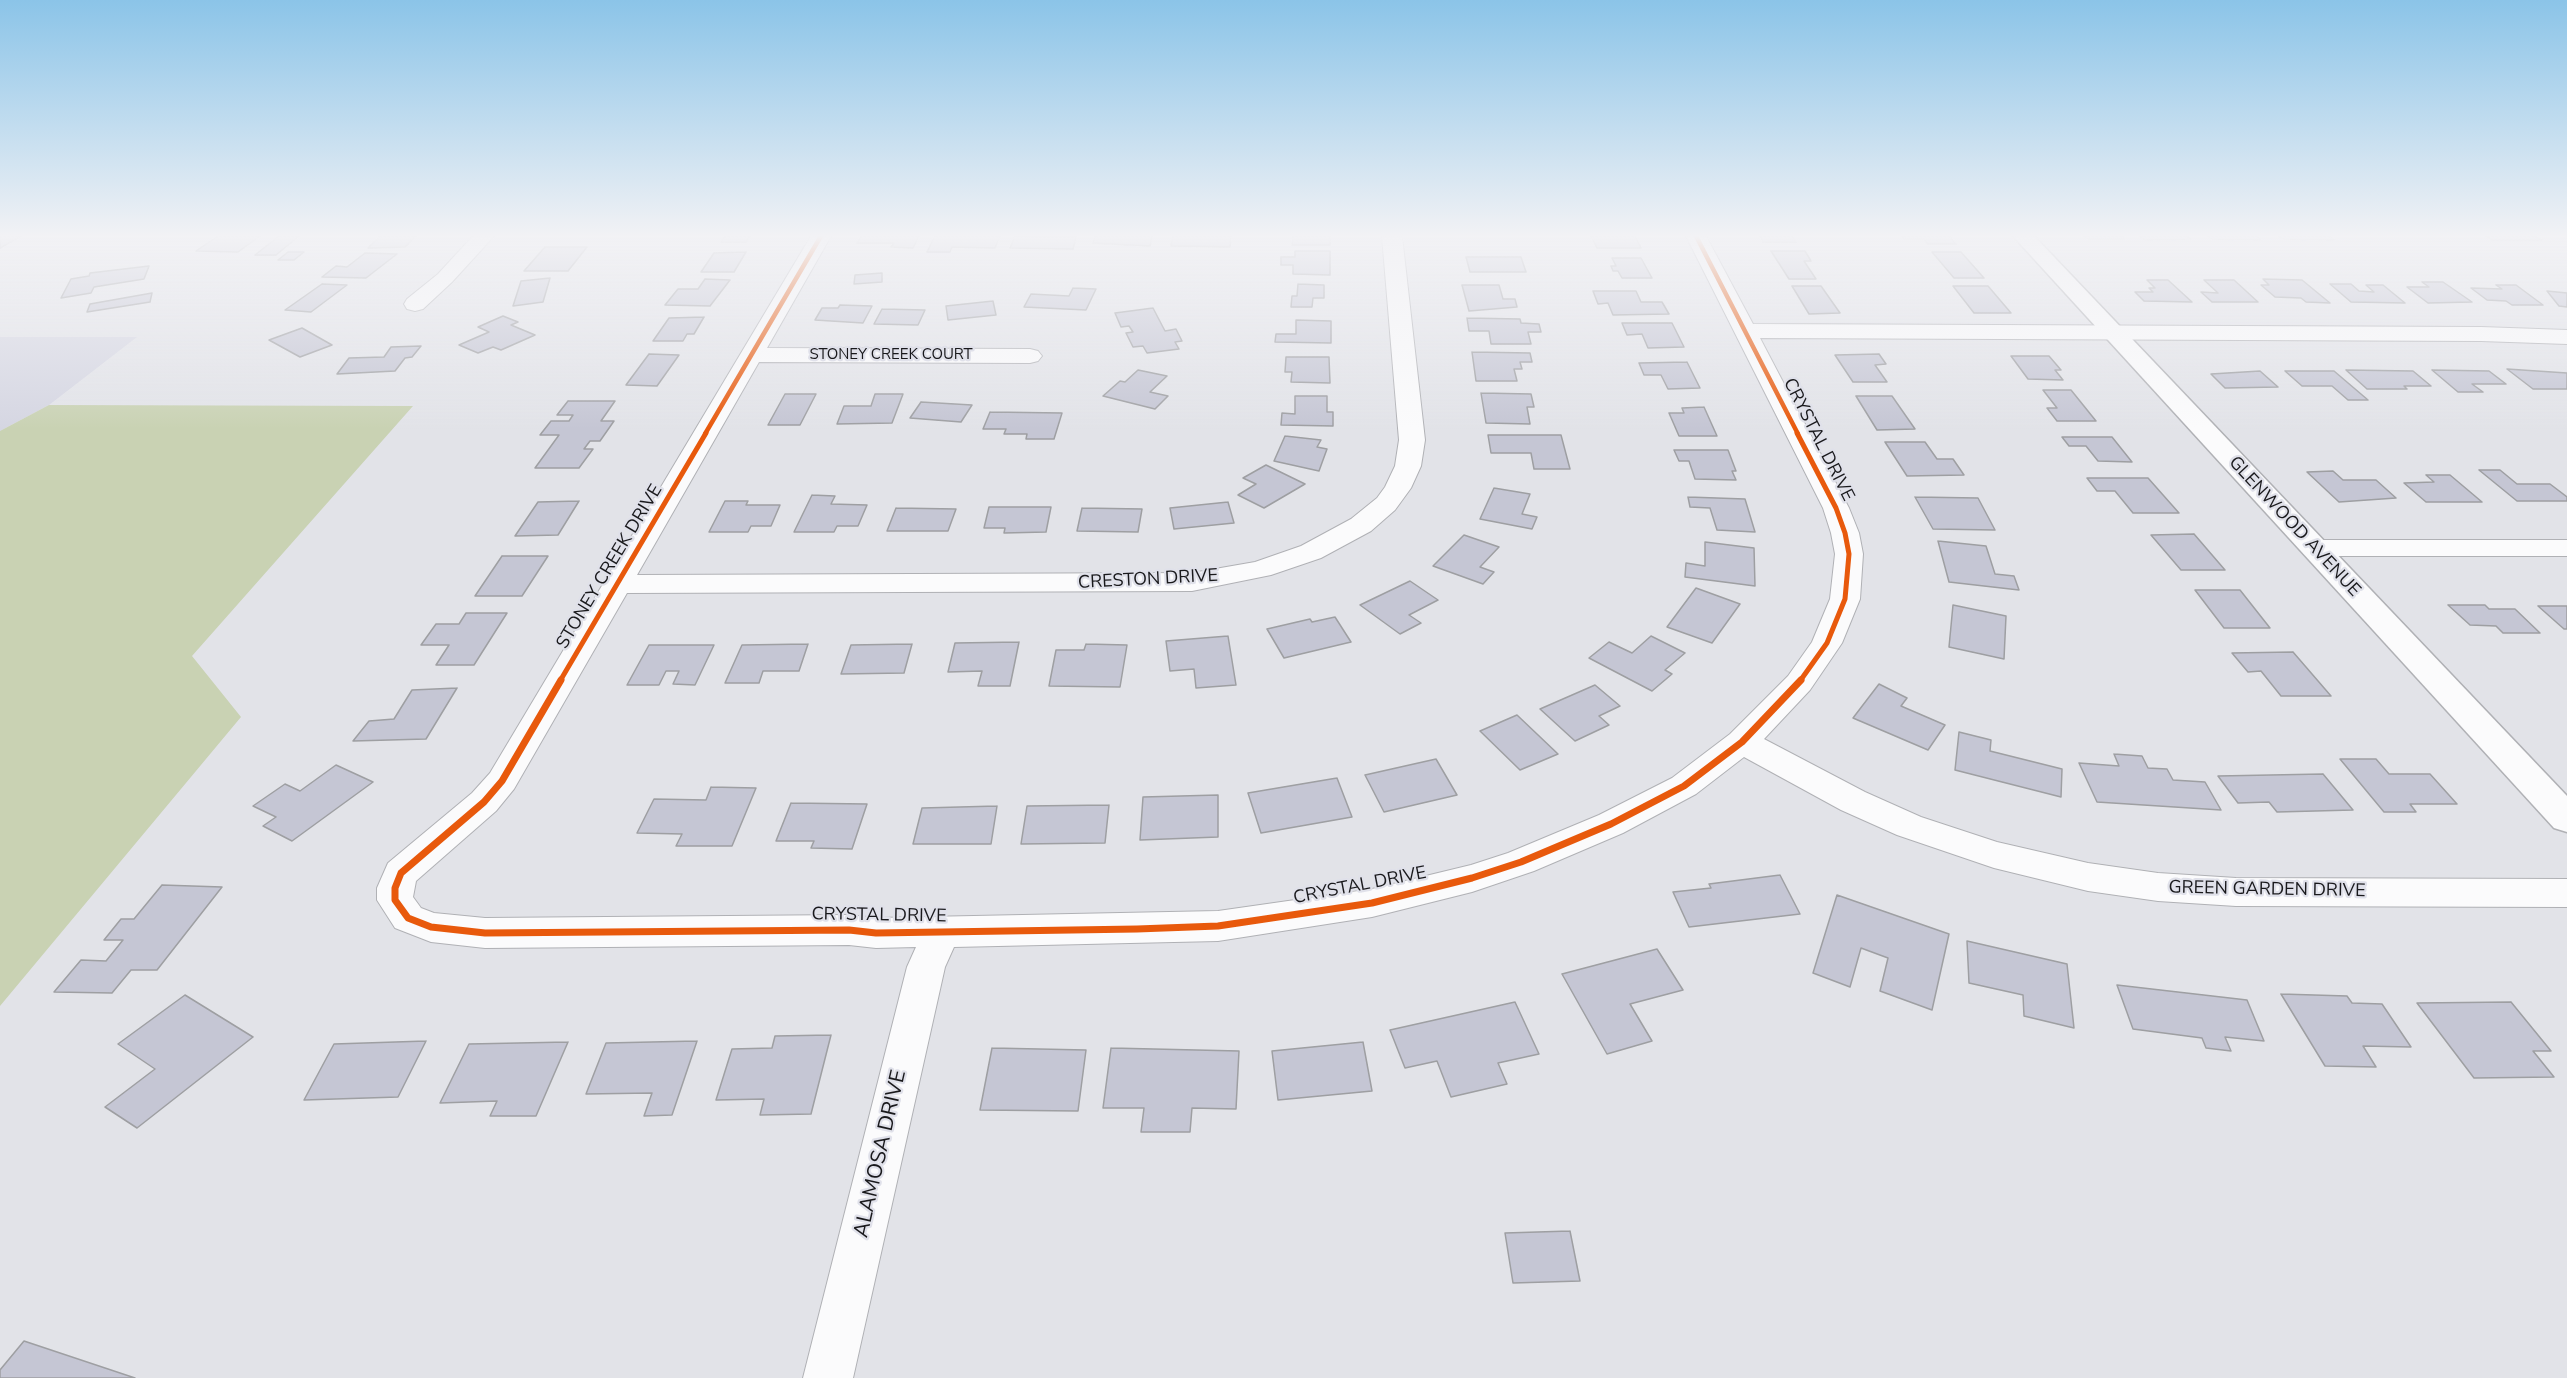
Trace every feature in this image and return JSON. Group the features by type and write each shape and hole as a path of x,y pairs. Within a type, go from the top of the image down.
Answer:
{"street":[{"path":"415,304 419,300"},
{"name":"STONEY CREEK DRIVE","path":"395,888 401,873 408,866 484,802 502,781 784,300"},
{"name":"CRESTON DRIVE","path":"616,584 1182,582 1215,579 1262,569 1311,552 1361,525 1386,504 1398,488 1408,466 1412,440 1398,300"},
{"name":"CRYSTAL DRIVE","path":"395,888 395,900 398,907 408,918 430,927 485,933 837,930 942,932 1218,926 1372,903 1472,878 1511,865 1611,824 1684,786 1742,742 1799,683 1827,643 1845,599 1849,565 1845,533 1836,508 1730,300"},
{"name":"GLENWOOD AVENUE","path":"2083,300 2567,819"},
{"path":"1746,331 2481,334 2567,337"},
{"name":"STONEY CREEK COURT","path":"752,355 1030,356"},
{"path":"2314,548 2567,548"},
{"name":"GREEN GARDEN DRIVE","path":"1742,742 1854,801 1909,826 1994,855 2088,877 2158,887 2236,892 2567,893"},
{"name":"ALAMOSA DRIVE","path":"828,1378 926,967 942,932"}],"shaded area":[{"path":"0,337 137,337 49,405 0,431"}],"green space":[{"path":"49,405 413,406 192,656 241,717 0,1006 0,431"}],"building":[{"path":"111,300 150,300 87,312 90,304"},
{"path":"299,300 327,300 311,312 285,310"},
{"path":"515,300 543,300 543,302 513,306"},
{"path":"669,300 714,300 710,306 665,305"},
{"path":"1028,300 1091,300 1086,310 1024,307"},
{"path":"1292,300 1313,300 1312,307 1291,307"},
{"path":"1466,300 1515,300 1517,307 1469,311"},
{"path":"1597,300 1662,302 1669,314 1613,315 1608,303 1598,304"},
{"path":"1801,300 1831,300 1840,313 1809,314"},
{"path":"1964,300 2000,300 2011,313 1974,313"},
{"path":"2190,300 2192,302 2144,301"},
{"path":"2210,300 2258,302 2212,302"},
{"path":"2304,300 2327,300 2330,303"},
{"path":"2349,300 2402,300 2405,303"},
{"path":"2424,300 2472,302 2428,303"},
{"path":"2493,300 2537,300 2543,305 2512,305 2506,301"},
{"path":"2554,300 2567,300 2567,307 2559,306"},
{"path":"993,301 996,315 948,320 946,306"},
{"path":"840,305 872,306 863,323 815,320 822,308 838,308"},
{"path":"1153,308 1165,331 1176,329 1182,341 1175,342 1179,349 1147,353 1143,346 1133,347 1126,333 1133,332 1129,326 1121,327 1115,313"},
{"path":"882,309 925,310 918,325 874,324"},
{"path":"503,316 518,322 511,325 535,335 501,350 493,347 478,353 459,345 489,332 478,327"},
{"path":"704,317 694,334 687,334 683,341 653,341 669,318"},
{"path":"1467,318 1520,319 1521,323 1539,324 1541,332 1528,332 1531,344 1491,344 1489,331 1469,331"},
{"path":"1296,320 1331,321 1331,343 1275,342 1276,334 1296,334"},
{"path":"1622,323 1672,323 1684,347 1648,348 1642,334 1627,335"},
{"path":"302,328 332,345 300,357 269,340"},
{"path":"421,346 412,357 405,358 395,371 337,374 349,358 384,357 391,347"},
{"path":"1472,352 1530,353 1532,362 1520,362 1522,369 1514,369 1517,381 1476,381"},
{"path":"649,354 679,355 657,386 626,385"},
{"path":"1879,354 1886,364 1875,365 1887,382 1853,382 1835,355"},
{"path":"2011,356 2049,356 2061,370 2055,370 2063,380 2028,379"},
{"path":"1286,357 1329,357 1330,383 1291,382 1292,372 1285,372"},
{"path":"1687,362 1700,388 1668,389 1661,375 1644,375 1639,363"},
{"path":"2507,369 2567,373 2567,389 2533,389"},
{"path":"1138,370 1167,376 1150,392 1168,396 1155,409 1103,396 1120,381 1125,382"},
{"path":"2346,370 2413,371 2431,386 2404,386 2407,389 2367,389"},
{"path":"2432,370 2489,371 2506,384 2472,384 2483,392 2458,392"},
{"path":"2260,371 2278,387 2225,388 2211,374"},
{"path":"2285,371 2334,371 2368,400 2348,400 2332,386 2302,386"},
{"path":"2043,390 2071,390 2096,421 2057,421 2047,408 2057,408"},
{"path":"1481,393 1531,394 1534,407 1527,407 1530,424 1486,423"},
{"path":"785,394 816,394 800,425 768,425"},
{"path":"875,394 903,394 892,423 837,424 844,406 871,406"},
{"path":"1295,396 1327,396 1327,412 1333,412 1333,426 1281,425 1282,413 1295,414"},
{"path":"1856,396 1892,396 1915,429 1877,430"},
{"path":"568,401 615,401 601,421 614,421 600,441 590,441 584,449 593,449 579,468 535,468 559,435 540,435 551,421 569,421 573,415 557,415"},
{"path":"921,402 972,405 961,422 910,418"},
{"path":"1704,407 1717,436 1679,436 1669,413 1684,413 1682,408"},
{"path":"990,412 1062,413 1054,439 1026,439 1027,434 1004,434 1006,429 983,429"},
{"path":"1488,435 1561,435 1570,469 1534,469 1531,453 1491,453"},
{"path":"1285,436 1321,440 1317,447 1327,449 1319,471 1274,461"},
{"path":"2062,437 2112,437 2132,462 2098,461 2086,446 2069,446"},
{"path":"1885,442 1925,442 1937,459 1953,459 1964,475 1907,476"},
{"path":"1674,450 1728,450 1736,471 1732,471 1736,480 1695,479 1689,461 1679,461"},
{"path":"1266,465 1305,484 1264,508 1238,495 1256,484 1243,478"},
{"path":"2479,470 2500,470 2517,484 2550,484 2567,497 2567,501 2517,501"},
{"path":"2333,471 2343,480 2376,480 2396,498 2339,502 2307,472"},
{"path":"2426,475 2450,475 2482,502 2426,502 2404,483 2434,482"},
{"path":"2087,478 2148,478 2179,513 2133,513 2115,491 2097,491"},
{"path":"1494,488 1530,494 1522,514 1537,517 1532,529 1480,519"},
{"path":"812,495 835,496 831,504 867,505 858,526 837,526 834,532 794,532"},
{"path":"1688,497 1745,499 1755,532 1717,530 1710,508 1690,507"},
{"path":"1915,497 1978,498 1995,530 1933,529"},
{"path":"579,501 558,535 515,536 538,502"},
{"path":"725,501 748,501 746,505 780,505 771,526 751,526 748,532 709,532"},
{"path":"1228,502 1234,523 1174,529 1170,508"},
{"path":"989,507 1051,507 1046,532 1004,533 1005,528 984,528"},
{"path":"896,508 956,509 948,531 887,531"},
{"path":"1082,508 1142,509 1138,532 1077,531"},
{"path":"2194,534 2225,570 2181,570 2151,535"},
{"path":"1464,535 1499,547 1480,567 1494,572 1483,584 1433,566"},
{"path":"1938,541 1986,546 1995,574 2014,576 2019,590 1949,582"},
{"path":"1705,542 1754,548 1755,586 1685,577 1686,563 1705,566"},
{"path":"502,556 548,556 522,596 475,596"},
{"path":"1410,581 1438,600 1409,615 1421,623 1400,634 1360,605"},
{"path":"1696,588 1740,604 1712,643 1667,627"},
{"path":"2195,590 2240,590 2270,628 2224,628"},
{"path":"1953,605 2006,616 2004,659 1949,647"},
{"path":"2448,605 2485,605 2489,609 2515,609 2540,633 2503,633 2496,626 2470,625"},
{"path":"2538,606 2567,606 2567,629 2564,629"},
{"path":"466,613 507,613 474,665 436,665 449,645 421,645 436,624 459,624"},
{"path":"1335,617 1351,642 1284,658 1267,629 1310,619 1312,622"},
{"path":"1228,636 1236,685 1196,688 1194,669 1170,671 1166,641"},
{"path":"1651,636 1685,653 1665,670 1672,674 1652,691 1589,658 1609,642 1632,653"},
{"path":"1019,642 1010,686 978,686 982,671 948,672 955,643"},
{"path":"808,644 799,671 763,671 759,683 725,683 742,645"},
{"path":"912,644 904,673 841,674 851,645"},
{"path":"1086,644 1127,645 1120,687 1049,686 1056,650 1084,650"},
{"path":"649,645 714,645 695,685 673,684 679,671 666,671 659,685 627,685"},
{"path":"2293,652 2331,696 2281,696 2261,671 2248,672 2232,653"},
{"path":"1879,684 1907,698 1901,706 1945,725 1928,750 1853,718"},
{"path":"1595,685 1620,706 1599,716 1609,725 1575,741 1540,709"},
{"path":"457,688 426,739 353,741 369,721 394,719 412,690"},
{"path":"1517,715 1558,754 1520,770 1480,731"},
{"path":"1959,732 1991,740 1990,751 2062,769 2061,797 1955,770"},
{"path":"2114,754 2142,756 2148,768 2167,769 2173,780 2205,782 2221,810 2097,802 2079,763 2119,766"},
{"path":"1436,759 1457,795 1384,812 1365,775"},
{"path":"2340,759 2376,759 2389,774 2430,774 2457,804 2410,804 2416,812 2384,812"},
{"path":"336,765 373,782 292,841 263,826 276,817 253,806 285,784 300,791"},
{"path":"2323,774 2353,810 2277,812 2269,802 2238,803 2218,776"},
{"path":"1337,778 1352,817 1261,833 1248,793"},
{"path":"711,787 756,788 732,846 676,846 682,834 637,833 654,799 706,800"},
{"path":"1218,795 1218,837 1140,840 1143,797"},
{"path":"791,803 867,804 852,849 811,848 814,841 776,841"},
{"path":"1109,805 1105,843 1021,844 1027,806"},
{"path":"997,806 991,844 913,844 922,808"},
{"path":"1780,875 1800,914 1689,927 1673,892 1711,888 1709,884"},
{"path":"162,885 222,887 157,970 131,970 112,993 54,992 81,960 106,961 123,940 104,940 121,919 134,919"},
{"path":"1837,895 1949,934 1932,1010 1880,991 1888,958 1861,948 1850,987 1813,973"},
{"path":"1967,941 2067,964 2074,1028 2024,1016 2023,995 1969,983"},
{"path":"1657,949 1683,990 1630,1004 1652,1041 1607,1054 1562,974"},
{"path":"2117,985 2247,1000 2264,1041 2225,1037 2231,1051 2206,1048 2202,1038 2133,1029"},
{"path":"2281,994 2347,996 2352,1003 2382,1004 2411,1047 2363,1046 2376,1067 2325,1066"},
{"path":"185,995 253,1037 137,1128 105,1107 155,1069 118,1044"},
{"path":"1515,1002 1539,1054 1498,1063 1507,1084 1451,1097 1437,1061 1405,1068 1390,1030"},
{"path":"2511,1002 2551,1051 2533,1051 2554,1077 2474,1078 2417,1003"},
{"path":"831,1035 811,1114 760,1115 764,1099 716,1100 732,1049 772,1048 775,1036"},
{"path":"426,1041 398,1097 304,1100 334,1044"},
{"path":"697,1041 672,1115 644,1116 652,1093 586,1094 606,1043"},
{"path":"568,1042 536,1116 490,1116 497,1101 440,1103 469,1044"},
{"path":"1363,1042 1372,1091 1278,1100 1272,1051"},
{"path":"992,1048 1086,1050 1078,1111 980,1110"},
{"path":"1111,1048 1239,1051 1236,1109 1192,1108 1190,1132 1141,1132 1144,1108 1103,1108"},
{"path":"1570,1231 1580,1281 1513,1283 1505,1233"},
{"path":"24,1341 135,1378 0,1378 0,1370"}],"cycle path":[{"path":"783,300 502,781 484,802 401,873 395,888 395,900 408,918 431,927 485,933 849,930 876,933 1218,926 1372,903 1472,878 1521,862 1611,824 1684,786 1742,742 1799,683 1827,643 1845,599 1849,554 1845,533 1836,508 1729,300"}]}
